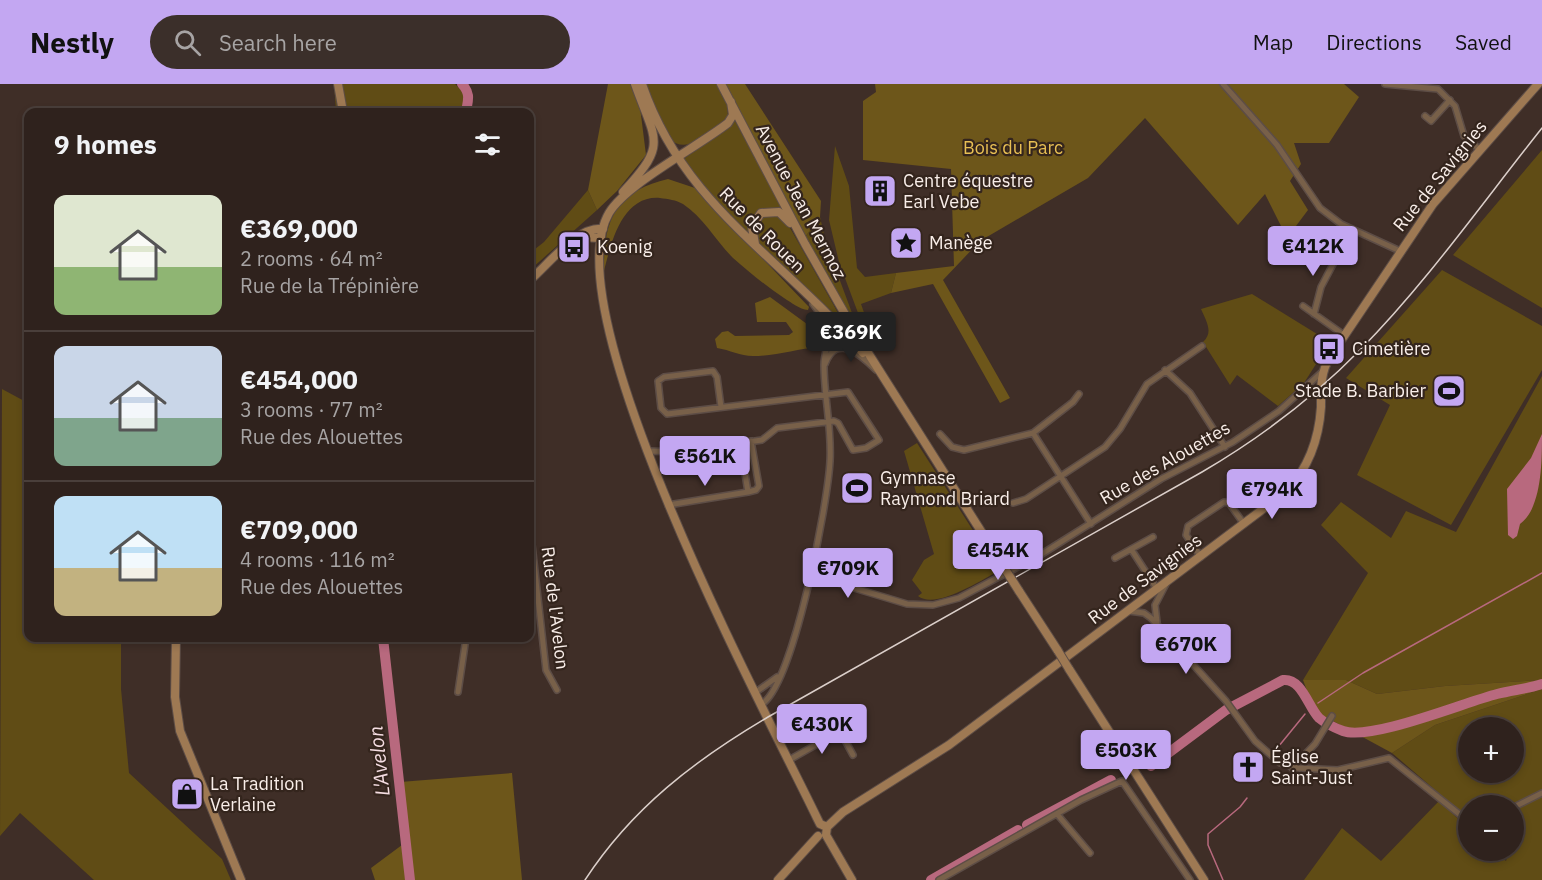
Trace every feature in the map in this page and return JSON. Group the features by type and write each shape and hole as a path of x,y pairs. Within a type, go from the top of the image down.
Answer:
{"street":[{"path":"338,84 342,108"},
{"path":"636,84 665,140"},
{"path":"636,84 653,135 653,152 657,163 665,167"},
{"name":"Rue de Rouen","path":"642,84 665,140 704,194 852,340 885,381"},
{"name":"Avenue Jean Mermoz","path":"721,84 805,244 885,381 1204,880"},
{"path":"1223,84 1277,146 1310,196 1325,213 1341,224 1400,251"},
{"path":"1385,84 1421,85 1438,89 1456,108 1462,134 1479,149"},
{"name":"Rue de Savignies","path":"778,880 841,814 949,745 1287,491 1308,462 1318,429 1322,372 1344,334 1433,204 1538,84"},
{"path":"1425,116 1431,121 1450,100"},
{"path":"609,213 623,197 730,122 733,112 731,102"},
{"path":"653,152 647,166 617,199 602,233 601,272 607,312 633,415 668,505 756,692 823,831 852,880"},
{"path":"756,246 752,234 752,223 759,214 770,211 784,216 805,244"},
{"path":"534,276 574,240 602,233"},
{"path":"1314,314 1321,287 1340,250"},
{"path":"762,704 767,699 780,673 797,628 811,575 830,466 824,369 829,324 808,297"},
{"path":"1303,306 1344,334"},
{"path":"829,337 844,348 856,352 877,370"},
{"path":"1013,503 1026,499 1108,444 1142,390 1164,370 1202,346"},
{"path":"824,369 832,353 844,348"},
{"path":"1164,370 1190,393 1225,447"},
{"path":"646,451 680,452 741,443 765,439 777,428 828,422 837,422 843,436 854,451 868,447 879,440 849,393 826,393 721,407 666,414 661,408 658,381 664,377 713,371 717,376 721,407"},
{"name":"Rue des Alouettes","path":"811,575 900,603 921,606 959,598 999,578 1091,524 1161,479 1225,447 1279,411 1322,372"},
{"path":"940,434 952,447 964,450 1033,433 1079,394"},
{"path":"1033,433 1091,524"},
{"path":"668,505 756,490 759,486 752,441"},
{"path":"741,443 748,492"},
{"path":"1201,557 1186,535 1188,526 1224,501 1229,503 1244,524"},
{"path":"1114,558 1153,537"},
{"path":"1131,549 1157,589"},
{"name":"Rue de l'Avelon","path":"534,563 546,670 557,690"},
{"path":"1162,631 1154,609 1167,582"},
{"path":"1129,611 1148,615 1228,704 1267,753 1280,763 1292,768 1346,770 1389,758 1458,813"},
{"path":"176,642 175,692 180,732 241,880"},
{"path":"458,692 465,642"},
{"path":"756,692 780,673"},
{"path":"1292,768 1315,744 1329,721"},
{"path":"789,760 840,731 853,754"},
{"path":"939,880 1057,814 1122,781 1190,880"},
{"path":"1524,802 1542,793"},
{"path":"1057,814 1090,853"}],"shaded area":[{"path":"334,84 455,84 466,95 465,108 336,108"},
{"path":"644,84 716,84 727,105 728,116 700,140 684,145 676,144 669,139"},
{"path":"735,121 783,210 770,208 759,212 752,221 749,234 702,186 682,160"},
{"path":"835,146 849,186 857,268 865,277 896,273 891,293 861,304 872,335 864,329 839,262 829,220"},
{"path":"1542,150 1542,308 1453,255"},
{"path":"588,190 597,210 534,266 534,250 544,242"},
{"path":"776,214 789,226 846,327 758,243 755,226 763,216"},
{"path":"820,217 826,243 855,321 850,318 805,237"},
{"name":"Stade B. Barbier","path":"1442,270 1542,326 1542,370 1451,525 1357,475 1390,405 1346,378"},
{"path":"1252,294 1330,342 1304,383 1278,406 1237,375 1230,385 1203,342 1209,330 1201,309"},
{"path":"1542,376 1542,680 1445,686 1377,694 1346,680 1303,680 1368,573 1321,525 1341,502 1391,538 1406,511 1456,532"},
{"path":"2,389 24,401 24,642 121,642 121,689 129,773 222,859 231,880 94,880 20,813 0,836"},
{"path":"1542,434 1541,471 1537,496 1527,517 1520,524 1517,536 1513,539 1508,535 1507,489 1531,458"},
{"path":"917,443 999,571 970,587 936,599 918,596 922,593 912,580 924,560 934,554 904,451"},
{"path":"1542,689 1542,880 1304,880 1342,828 1381,861 1439,801 1458,819 1458,861 1524,861 1524,795 1458,795 1458,809 1392,753 1435,725 1458,717 1458,783 1524,783 1524,717 1459,717"}],"green space":[{"path":"608,84 630,84 640,107 646,155 617,191 597,210 588,190"},
{"path":"725,84 745,84 821,201 820,217 805,237"},
{"name":"Bois du Parc","path":"875,84 1344,84 1359,97 1329,143 1294,143 1301,164 1290,181 1308,210 1287,238 1265,194 1238,225 1145,118 1088,178 980,241 943,280 1010,398 1000,403 933,284 891,293 896,273 954,266 951,169 863,160 863,101 876,92"},
{"path":"668,179 695,188 809,307 808,310 793,304 758,279 733,258 690,209 669,199 647,199 636,204 627,212 610,247 604,271 606,237 616,210 636,191"},
{"path":"770,297 822,335 819,347 753,356 717,348 715,339 722,332 728,331 735,336 789,335 793,332 786,322 757,322 755,303"},
{"path":"1303,680 1346,680 1377,694 1445,686 1542,680 1542,689 1435,725 1392,753 1322,715 1312,704"},
{"path":"512,773 522,880 375,880 371,868 406,842 400,782"}],"waterway":[{"name":"L'Avelon","path":"462,84 468,94 467,108"},
{"path":"1318,703 1363,673 1542,573"},
{"name":"L'Avelon","path":"383,642 410,880"},
{"path":"1151,766 1226,710 1283,680 1290,681 1300,688 1321,720 1343,731 1356,733 1396,726 1497,694 1542,684"},
{"path":"1274,752 1305,714"},
{"path":"1027,825 1111,780"},
{"path":"1223,880 1208,845 1208,834 1240,807 1247,798"},
{"path":"931,880 1018,830"}],"railway":[{"path":"585,880 603,854 644,808 690,768 715,750 768,717 1202,472 1285,416 1324,385 1385,324 1542,128"}],"place":[{"name":"Centre équestre Earl Vebe","path":"880,191"},
{"name":"Manège","path":"906,243"},
{"name":"Koenig","path":"574,247"},
{"name":"Cimetière","path":"1329,349"},
{"name":"Stade B. Barbier","path":"1449,391"},
{"name":"Gymnase Raymond Briard","path":"857,488"},
{"name":"Église Saint-Just","path":"1248,767"},
{"name":"La Tradition Verlaine","path":"187,794"}]}
